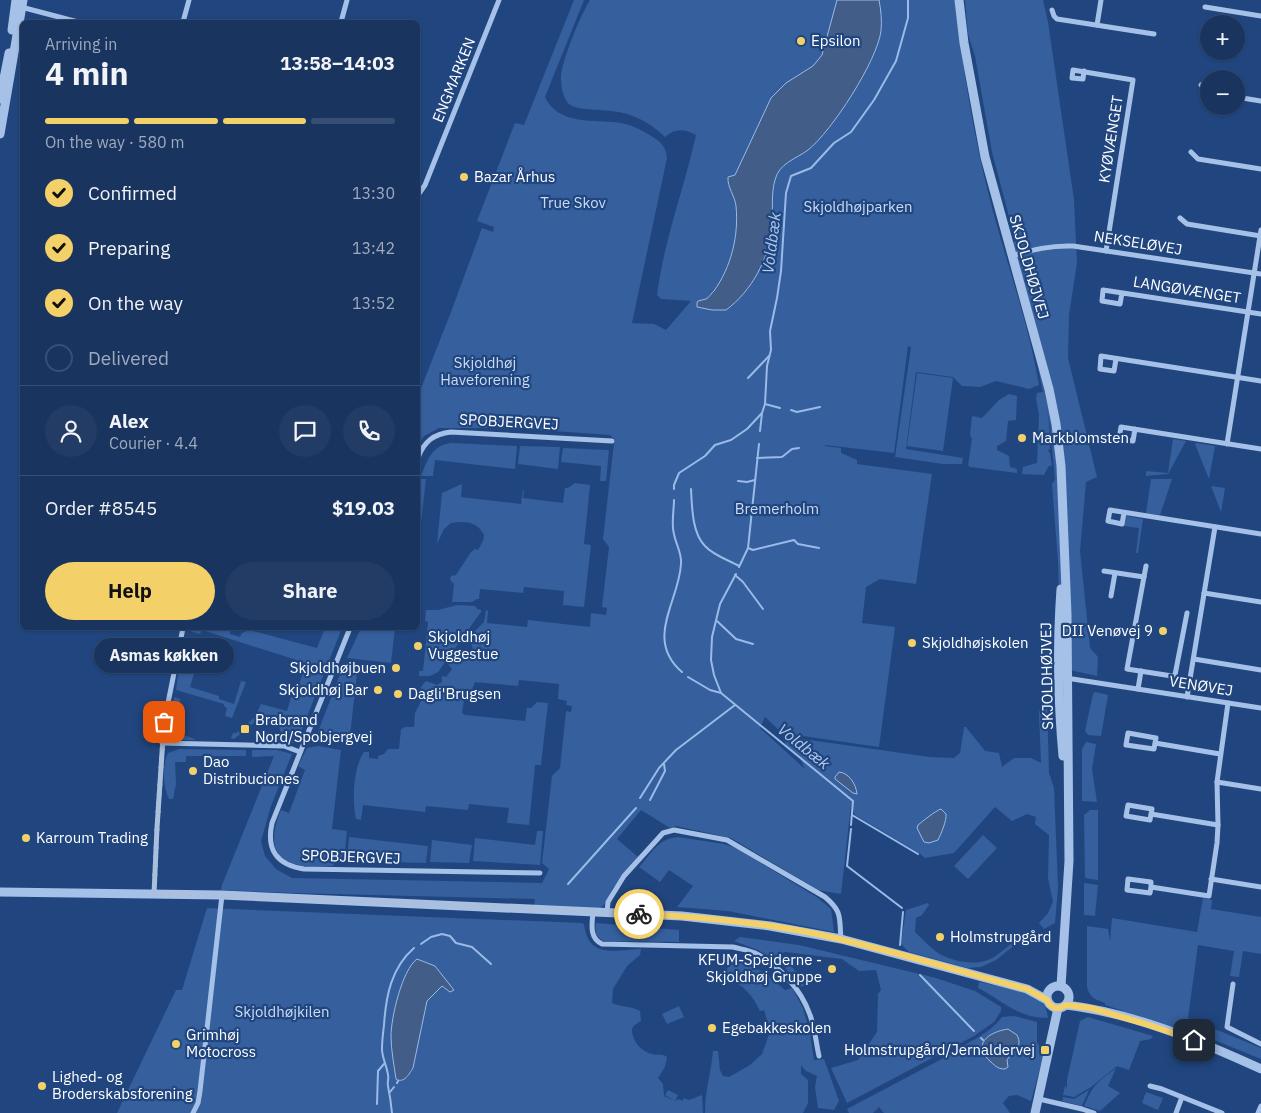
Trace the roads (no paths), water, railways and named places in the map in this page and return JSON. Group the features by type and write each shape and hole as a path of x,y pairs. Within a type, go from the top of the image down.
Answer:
{"street":[{"path":"184,20 189,0"},
{"path":"342,20 347,0"},
{"name":"ENGMARKEN","path":"420,192 425,186 499,0"},
{"name":"SKJOLDHØJVEJ","path":"959,0 962,32 985,157 1011,256 1039,349 1056,424 1061,466 1064,542 1063,678 1068,809 1068,888 1060,986"},
{"path":"1097,25 1100,0"},
{"path":"19,3 72,20"},
{"path":"0,99 19,3"},
{"path":"0,134 19,3"},
{"path":"1205,7 1261,16"},
{"path":"1052,10 1058,20 1154,34"},
{"name":"KYØVÆNGET","path":"1084,72 1133,80 1106,251"},
{"path":"1245,98 1261,101"},
{"path":"1191,152 1198,159 1261,169"},
{"path":"1180,218 1188,224 1260,236"},
{"name":"LANGØVÆNGET","path":"1227,444 1261,230"},
{"name":"NEKSELØVEJ","path":"1011,256 1062,245 1261,274"},
{"name":"LANGØVÆNGET","path":"1122,293 1261,314"},
{"path":"1116,359 1261,381"},
{"path":"1135,430 1261,449"},
{"name":"SPOBJERGVEJ","path":"420,453 433,436 451,432 612,441"},
{"path":"1124,513 1261,534"},
{"path":"1188,697 1215,527"},
{"path":"1138,689 1141,671 1127,669 1146,566"},
{"path":"1104,571 1144,577"},
{"path":"1111,596 1115,573"},
{"path":"1204,593 1261,602"},
{"name":"VENØVEJ","path":"1141,671 1172,676 1177,673 1187,613"},
{"path":"154,894 164,722 183,630"},
{"name":"SPOBJERGVEJ","path":"349,630 272,823 270,844 274,851 284,863 292,867 344,871 540,874"},
{"path":"1194,659 1261,670"},
{"name":"VENØVEJ","path":"1063,678 1261,708"},
{"path":"1150,887 1208,896 1218,825 1220,754 1228,703"},
{"path":"1128,733 1156,738 1155,743 1154,749 1126,745 1128,733"},
{"path":"162,743 284,746 300,752"},
{"path":"1155,743 1220,754"},
{"path":"1218,782 1261,789"},
{"path":"1128,805 1152,809 1151,814 1150,820 1126,816 1128,805"},
{"path":"1151,814 1218,825"},
{"path":"606,912 608,902 624,876 663,833 674,830 728,840 825,897 835,905 840,915 841,939"},
{"path":"1128,879 1151,882 1150,887 1150,893 1127,890 1128,879"},
{"path":"1211,879 1261,887"},
{"path":"0,892 222,895 606,912 739,921 841,939 1027,989 1047,1000 1050,1005 1065,1003 1091,1008 1168,1031 1261,1068"},
{"path":"193,1113 198,1103 200,1091 222,895"},
{"path":"593,912 593,934 596,940 602,944 726,946 753,952 767,960 792,982 800,995 810,1015 819,1056"},
{"path":"1233,984 1227,1027 1261,1044"},
{"path":"1027,989 1050,989 1060,986 1068,990 1036,1113"},
{"path":"1047,1000 1047,994 1050,989"},
{"path":"1150,1086 1222,1113"},
{"path":"1176,1113 1182,1097"},
{"path":"1039,1099 1082,1108 1094,1113"},
{"path":"1258,1113 1261,1106"}],"waterway":[{"name":"Voldbæk","path":"674,489 679,473 705,456 715,445 731,440 747,429 762,413 765,404 767,366 771,350 770,331 781,271 786,193 791,176 811,168 834,143 851,132 874,100 896,61 908,18 908,0"},
{"path":"748,378 769,356"},
{"path":"765,404 780,408"},
{"path":"791,410 797,412 820,407"},
{"path":"760,431 762,413"},
{"name":"Voldbæk","path":"739,567 748,548 759,444"},
{"path":"757,458 782,457 792,449 799,448"},
{"path":"738,481 747,482 755,480"},
{"path":"691,489 695,527 701,541 712,552 739,566"},
{"name":"Voldbæk","path":"674,500 673,530 681,556 681,564 664,633 666,647 671,659 682,672"},
{"path":"748,548 753,550 794,540 798,544 819,548"},
{"name":"Voldbæk","path":"721,693 711,660 712,637 720,604 736,574"},
{"path":"735,575 743,582 763,609"},
{"path":"717,621 736,639 753,644"},
{"name":"Voldbæk","path":"688,677 710,690 721,693 853,801 851,825"},
{"path":"640,798 659,768 676,750 735,705"},
{"path":"650,800 665,771 664,764"},
{"path":"568,884 636,808"},
{"path":"852,815 918,854"},
{"name":"Voldbæk","path":"851,829 847,866 902,908"},
{"name":"Voldbæk","path":"900,945 903,912"},
{"path":"421,944 431,937 442,934 450,936 456,943 472,947 491,964"},
{"path":"392,1113 387,1068 382,1049 386,1004 395,974 400,964 414,948"},
{"name":"Voldbæk","path":"920,975 974,1031"},
{"path":"377,1104 378,1071 384,1064"},
{"path":"390,1092 394,1087"}],"place":[{"name":"Epsilon","path":"801,41"},
{"name":"Bazar Århus","path":"464,177"},
{"name":"Markblomsten","path":"1022,438"},
{"name":"DII Venøvej 9","path":"1163,631"},
{"name":"Skjoldhøjskolen","path":"912,643"},
{"name":"Skjoldhøj Vuggestue","path":"418,646"},
{"name":"Skjoldhøjbuen","path":"396,668"},
{"name":"Skjoldhøj Bar","path":"378,690"},
{"name":"Dagli'Brugsen","path":"398,694"},
{"name":"Asmas køkken","path":"164,722"},
{"name":"Brabrand Nord/Spobjergvej","path":"245,729"},
{"name":"Dao Distribuciones","path":"193,771"},
{"name":"Karroum Trading","path":"26,838"},
{"name":"Holmstrupgård","path":"940,937"},
{"name":"KFUM-Spejderne - Skjoldhøj Gruppe","path":"832,969"},
{"name":"Egebakkeskolen","path":"712,1028"},
{"name":"Grimhøj Motocross","path":"176,1044"},
{"name":"Holmstrupgård/Jernaldervej","path":"1045,1050"},
{"name":"Lighed- og Broderskabsforening","path":"42,1086"}],"park label":[{"name":"True Skov","path":"573,203"},
{"name":"Skjoldhøjparken","path":"858,207"},
{"name":"Skjoldhøj Haveforening","path":"485,372"},
{"name":"Bremerholm","path":"777,509"},
{"name":"Skjoldhøjkilen","path":"282,1012"}]}
